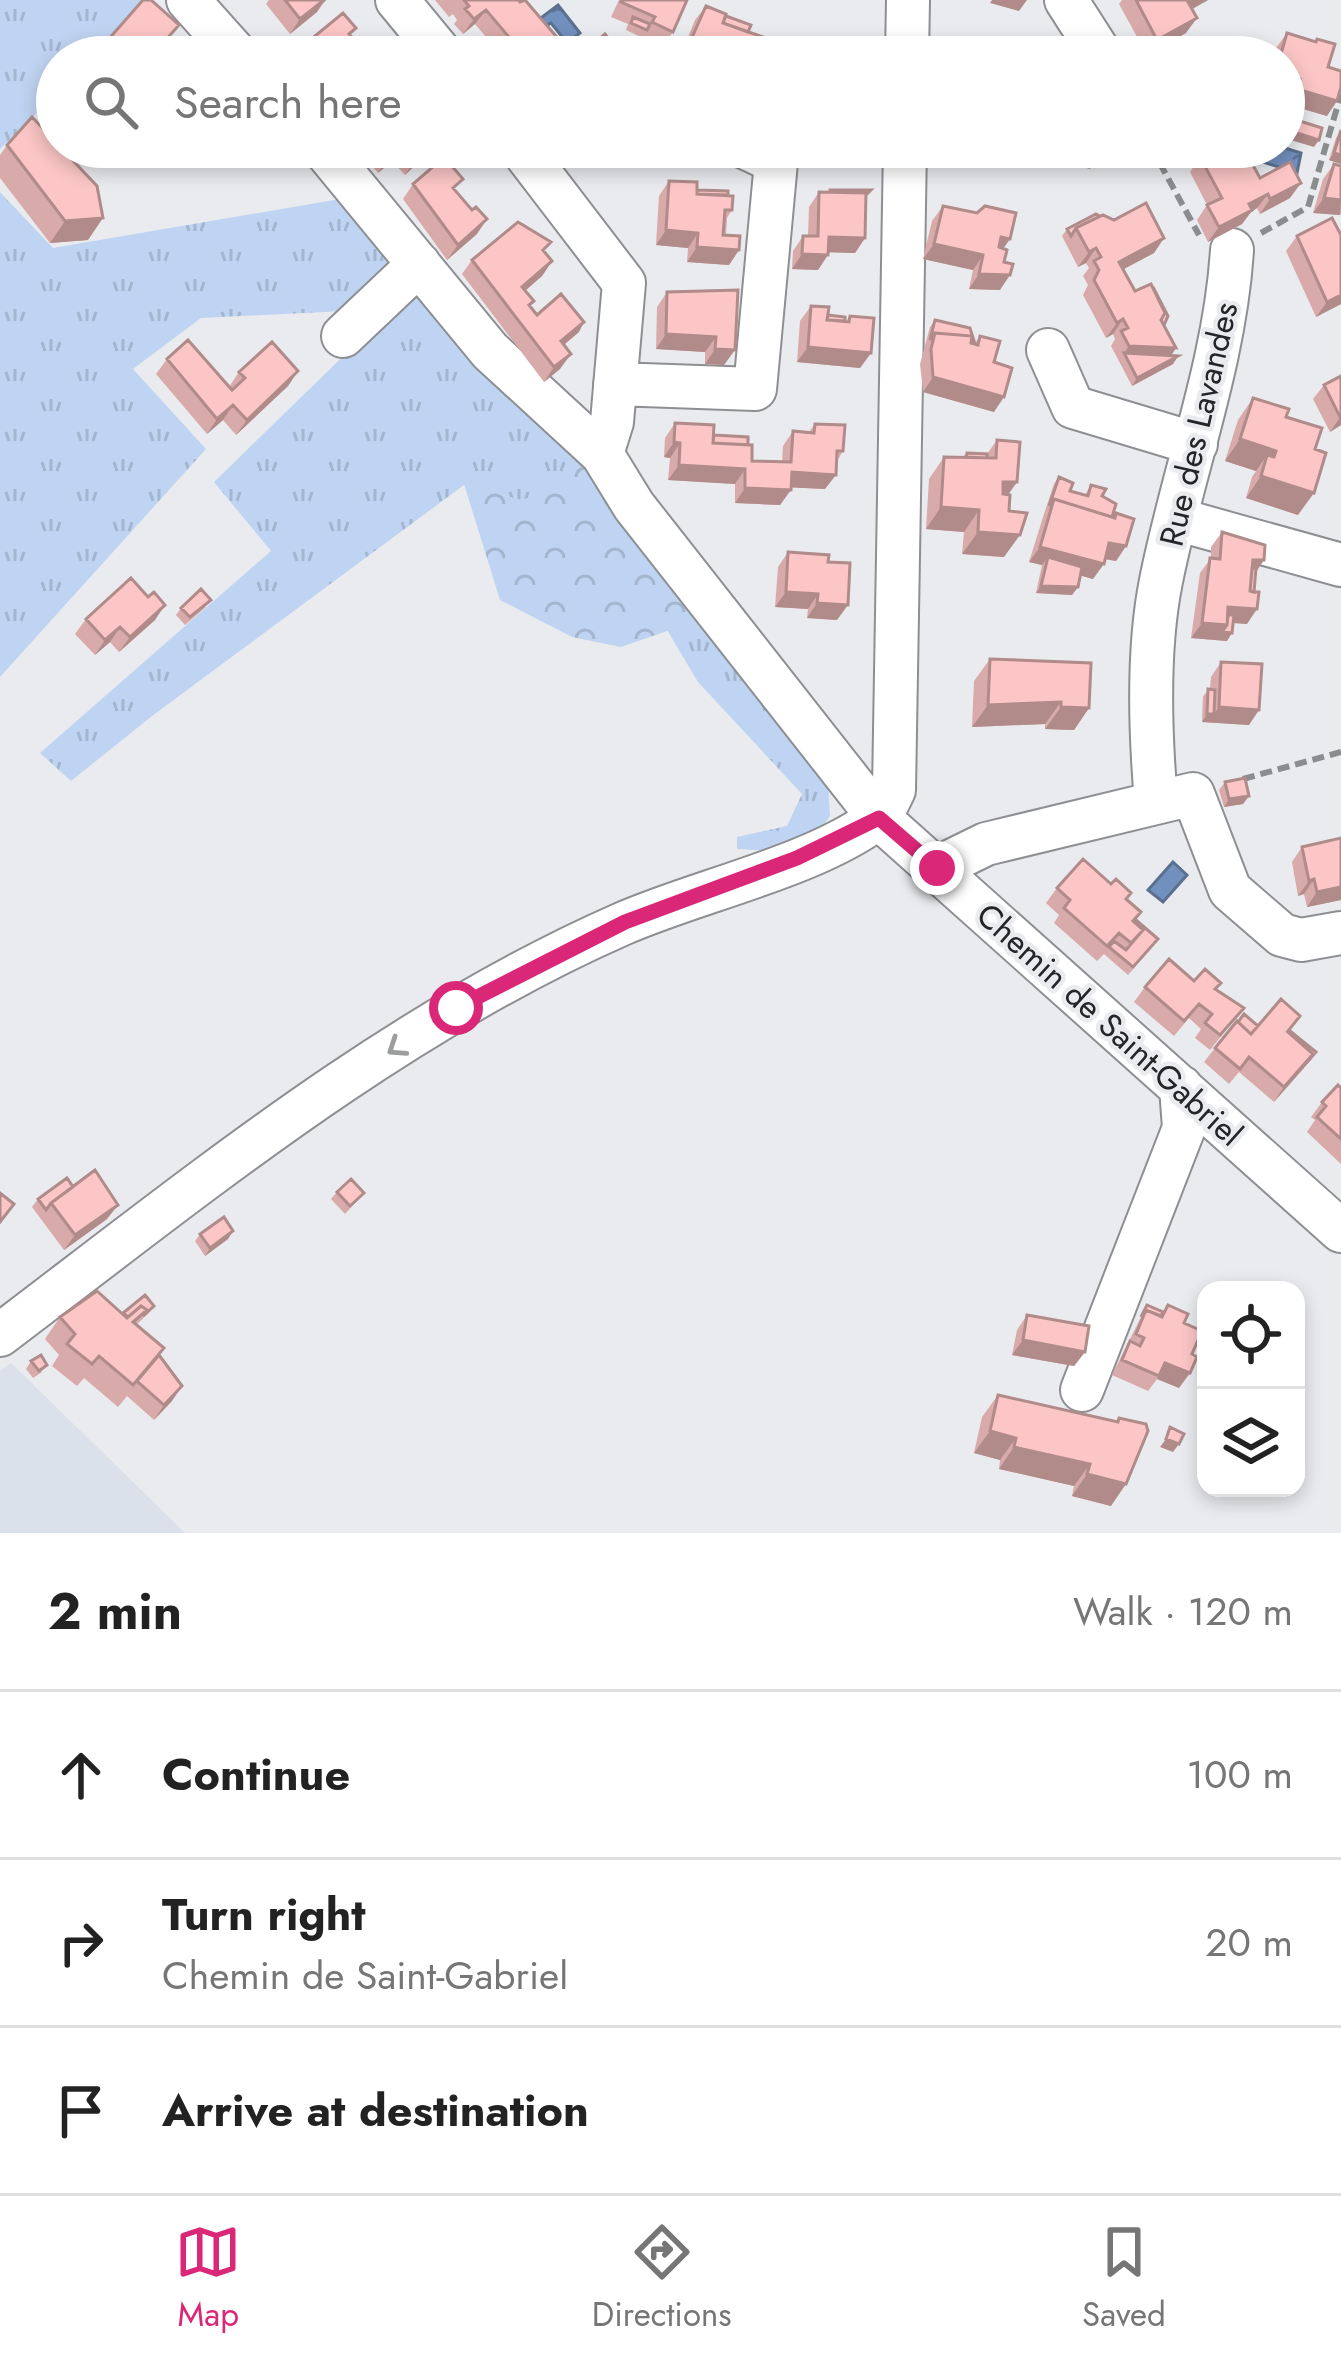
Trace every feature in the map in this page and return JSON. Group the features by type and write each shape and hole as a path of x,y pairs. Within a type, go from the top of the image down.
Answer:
{"street":[{"path":"188,0 220,36"},
{"path":"397,0 427,36"},
{"path":"907,36 908,0"},
{"path":"1066,0 1089,36"},
{"name":"Chemin de Saint-Gabriel","path":"339,168 490,351 602,454 634,506 879,818 1341,1231"},
{"path":"544,168 624,284 612,422 602,454"},
{"path":"615,385 755,389 775,168"},
{"path":"0,1335 276,1126 456,1008 625,922 797,858 879,818 894,790 905,168"},
{"path":"343,336 419,264"},
{"name":"Rue des Lavandes","path":"1231,270 1196,444 1160,585 1151,704 1174,797 1230,890 1282,935 1301,940 1341,933"},
{"path":"1048,350 1072,407 1196,444"},
{"path":"1176,519 1341,565"},
{"path":"937,868 986,844 1174,797"},
{"path":"1082,1390 1184,1128 1180,1087"}],"path":[{"path":"1165,168 1231,270 1308,207 1341,94"},
{"path":"1174,797 1341,752"}],"shaded area":[{"path":"11,1363 185,1533 0,1533 0,1371"}],"green space":[{"path":"0,0 151,0 114,36 36,36 36,114 0,149"},
{"path":"0,192 53,248 346,198 391,265 344,311 201,318 133,369 206,449 0,677"},
{"path":"413,294 579,461 564,490 520,500 464,485 71,781 40,753 271,551 214,482"},
{"path":"579,461 696,621 621,647 572,637 500,600 464,484 520,500 563,489"},
{"path":"696,621 828,784 830,816 820,830 775,851 737,849 737,837 787,826 802,794 698,682 667,630"}],"water":[{"path":"558,5 580,33 561,36 551,23 543,28 538,20"},
{"path":"1173,862 1187,875 1163,902 1148,890"}],"building":[{"path":"143,0 151,0 179,25 169,36 111,36"},
{"path":"285,0 324,0 300,19"},
{"path":"464,0 525,0 556,36 508,36 486,10 474,19 465,9 469,6"},
{"path":"622,0 687,0 673,32"},
{"path":"1136,0 1192,0 1188,2 1197,18 1164,36 1155,36"},
{"path":"706,6 726,14 723,23 760,36 693,36"},
{"path":"343,13 356,28 351,36 315,36"},
{"path":"726,16 751,25 748,32 723,23"},
{"path":"633,17 650,24 647,30 631,23"},
{"path":"1305,39 1335,44 1328,67 1341,71 1337,101 1305,91"},
{"path":"32,117 36,121 36,168 80,168 97,186 103,218 65,221 7,145"},
{"path":"1305,123 1322,128 1319,140 1305,136"},
{"path":"1334,164 1341,166 1341,200 1324,198"},
{"path":"431,168 454,168 463,179 453,188 487,219 458,245 413,184"},
{"path":"1206,168 1255,168 1260,178 1279,168 1293,168 1301,183 1249,204 1252,210 1219,227 1207,205 1222,198"},
{"path":"669,181 697,182 697,194 733,196 732,210 725,210 723,235 740,236 739,250 697,247 698,233 666,230"},
{"path":"697,190 728,191 728,195 697,194"},
{"path":"830,190 871,190 866,195"},
{"path":"819,192 866,193 865,238 829,237 828,255 802,254 803,236 818,236"},
{"path":"1146,203 1164,238 1119,262 1135,291 1151,284 1165,313 1161,320 1176,348 1129,346 1121,331 1128,328 1123,319 1117,323 1094,280 1099,270 1094,261 1101,257 1096,248 1089,252 1076,228 1103,215 1114,220"},
{"path":"943,206 977,213 985,206 1016,213 1010,239 1001,237 999,247 1007,250 1004,262 1013,264 1010,275 979,274 983,255 934,244"},
{"path":"1100,216 1076,228 1071,236 1067,229"},
{"path":"1332,218 1341,235 1341,295 1327,302 1297,236"},
{"path":"518,222 551,242 543,250 552,261 522,287 534,301 529,305 537,315 561,294 584,322 561,341 571,354 554,367 472,260"},
{"path":"738,290 735,350 715,349 716,337 666,334 667,292"},
{"path":"811,306 829,307 827,320 874,318 871,353 808,347"},
{"path":"935,320 970,328 975,344 972,336 935,333 930,340"},
{"path":"935,333 972,336 971,343 978,345 980,336 1000,341 994,362 1012,368 1004,397 933,377"},
{"path":"188,340 232,390 245,378 239,372 272,342 298,371 247,420 233,405 217,419 167,359"},
{"path":"1124,353 1178,356 1137,378"},
{"path":"1341,376 1341,416 1340,417 1324,385"},
{"path":"1253,398 1289,409 1286,417 1322,428 1315,449 1326,453 1314,493 1261,476 1267,455 1274,457 1276,451 1240,439"},
{"path":"675,423 714,425 713,443 752,445 752,461 791,462 793,431 814,433 815,424 845,425 843,451 837,451 836,475 792,472 791,490 745,488 745,469 679,465"},
{"path":"714,435 748,437 748,445 713,443"},
{"path":"997,440 1020,442 1017,482 1003,482 1003,494 1010,495 1009,511 1027,513 1020,535 978,532 979,510 941,507 944,457 996,458"},
{"path":"1059,477 1073,483 1070,491 1088,496 1091,485 1106,489 1102,496 1116,504 1112,517 1054,499 1049,506"},
{"path":"1054,499 1115,518 1116,513 1134,519 1126,546 1109,543 1104,564 1040,547"},
{"path":"1222,532 1265,545 1264,560 1253,560 1250,591 1259,592 1257,609 1228,607 1227,625 1202,623 1210,558 1220,559"},
{"path":"788,552 829,555 828,562 850,563 848,605 817,603 818,594 786,592"},
{"path":"1048,557 1082,567 1078,587 1041,586"},
{"path":"1252,568 1256,568 1254,592 1250,591"},
{"path":"131,578 148,597 154,592 165,605 130,637 120,627 105,640 86,619"},
{"path":"201,589 211,600 190,617 181,608"},
{"path":"1228,615 1234,615 1232,633 1222,632"},
{"path":"990,659 1091,663 1089,708 1061,707 1061,702 988,705"},
{"path":"1221,662 1262,664 1259,710 1219,707"},
{"path":"1208,689 1215,690 1214,714 1207,714"},
{"path":"1245,778 1249,796 1229,799 1225,782"},
{"path":"1341,838 1341,887 1317,892 1314,879 1309,881 1302,847"},
{"path":"1083,859 1111,884 1116,879 1131,893 1126,899 1141,912 1133,921 1143,930 1131,943 1119,933 1107,946 1064,908 1070,900 1057,888"},
{"path":"1136,920 1158,939 1133,967 1109,947 1114,941 1126,950 1143,930"},
{"path":"1169,959 1194,981 1205,969 1221,983 1215,989 1244,1008 1220,1035 1205,1023 1212,1014 1199,1004 1184,1021 1145,987"},
{"path":"1281,999 1300,1016 1288,1031 1313,1054 1284,1087 1249,1057 1240,1069 1215,1048 1237,1021 1251,1034"},
{"path":"1244,1014 1258,1026 1251,1034 1238,1022"},
{"path":"1290,1031 1316,1052 1308,1061 1313,1054"},
{"path":"1338,1085 1341,1139 1317,1117 1326,1106 1322,1102"},
{"path":"95,1170 118,1205 75,1235 51,1203"},
{"path":"67,1178 73,1187 46,1210 38,1199"},
{"path":"351,1179 364,1193 350,1206 337,1192"},
{"path":"0,1193 14,1204 0,1222"},
{"path":"224,1217 233,1231 210,1248 200,1234"},
{"path":"97,1291 127,1318 141,1306 147,1310 133,1322 164,1348 133,1385 99,1356 92,1364 67,1344 75,1334 60,1317"},
{"path":"145,1295 154,1306 143,1316 147,1310 141,1306 128,1317 123,1313"},
{"path":"1168,1305 1188,1314 1184,1323 1197,1329 1192,1354 1197,1357 1190,1373 1165,1363 1159,1376 1122,1360 1130,1341 1140,1346 1144,1338 1136,1334 1146,1310 1162,1317"},
{"path":"1027,1315 1089,1326 1085,1352 1023,1340"},
{"path":"41,1355 47,1365 39,1371 31,1361"},
{"path":"159,1355 182,1386 164,1405 137,1381"},
{"path":"998,1395 1146,1424 1148,1431 1126,1484 1087,1474 1090,1464 1014,1447 1016,1438 990,1431"},
{"path":"1170,1427 1184,1434 1179,1444 1166,1439"}],"route":[{"path":"456,1008 625,922 797,858 879,818 937,868"}]}
